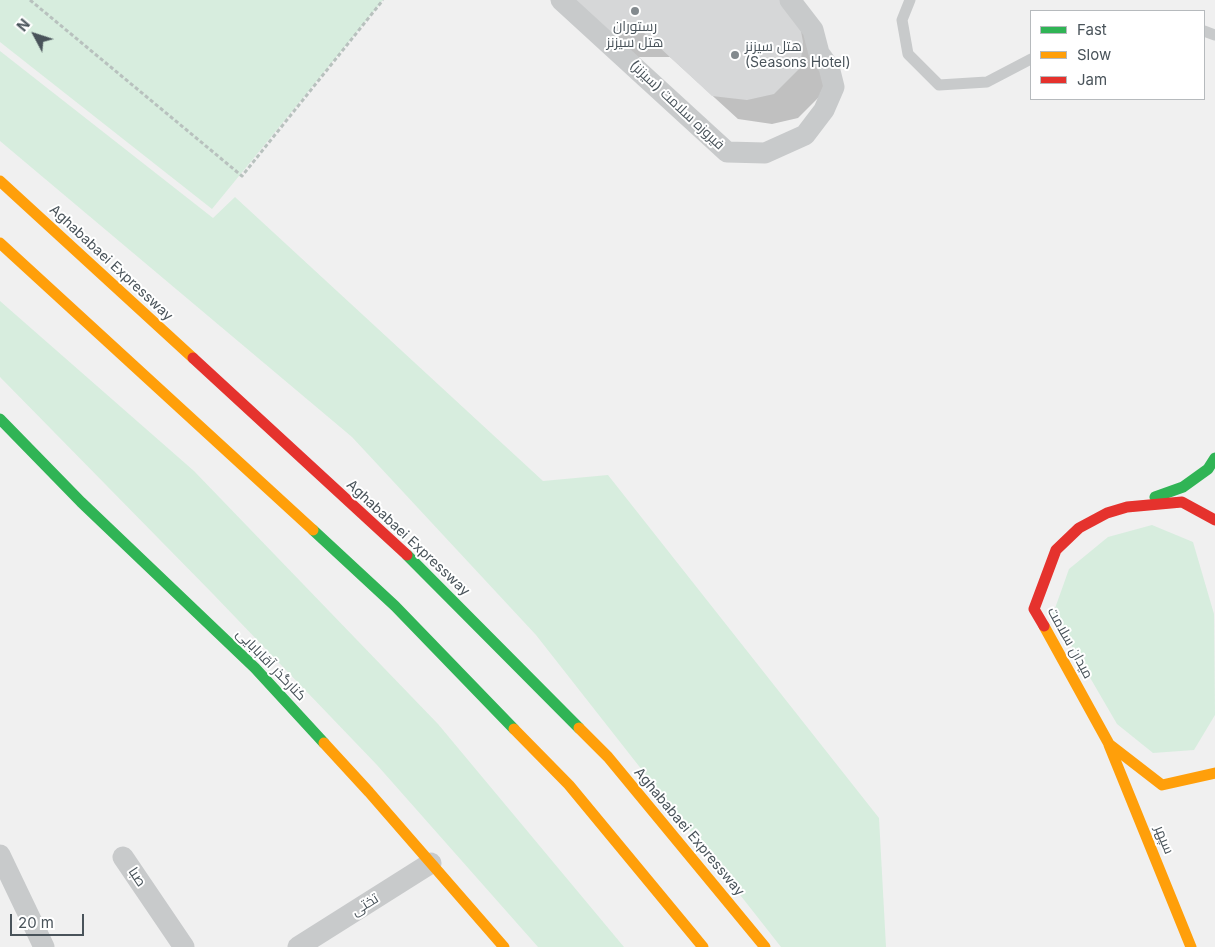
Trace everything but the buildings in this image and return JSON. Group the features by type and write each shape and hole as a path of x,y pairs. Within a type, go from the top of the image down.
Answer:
{"main road":[{"name":"Aghababaei Expressway","path":"0,181 427,574 608,757 765,947"},
{"path":"0,243 395,606 569,785 703,947"},
{"name":"کنارگذر آقابابایی","path":"0,419 81,502 255,668 369,792 504,947"},
{"path":"1127,507 1183,487 1208,469 1215,458"},
{"name":"میدان سلامت","path":"1215,520 1182,502 1127,507 1107,513 1078,528 1056,550 1034,609 1109,744 1162,785 1215,773"},
{"name":"سپهر","path":"1109,744 1190,947"}],"street":[{"name":"فیروزه سلامت (سیزنز)","path":"561,0 727,152 765,153 805,135 824,110 834,87 829,67 819,53 813,30 790,0"},
{"path":"0,855 44,947"},
{"name":"صبا","path":"123,858 184,947"},
{"name":"تختی","path":"298,947 431,863"}],"lane":[{"path":"910,0 902,20 908,54 939,85 987,82 1030,60"}],"path":[{"path":"30,0 242,176 384,0"}],"green space":[{"path":"0,0 383,0 212,209 0,42"},
{"path":"0,51 213,218 235,197 543,481 608,475 879,818 886,947 781,947 536,635 352,437 0,141"},
{"path":"0,301 194,471 438,724 624,947 538,947 377,765 213,594 0,377"},
{"path":"1152,525 1193,542 1214,614 1215,715 1194,750 1153,753 1117,724 1053,614 1069,569 1108,537"}],"traffic: fast":[{"path":"0,419 81,502 255,668 324,743"},
{"path":"1155,497 1183,487 1208,469 1215,458"},
{"path":"313,530 395,606 514,729"},
{"path":"407,555 579,728"}],"traffic: slow":[{"path":"0,181 193,358"},
{"path":"0,243 313,530"},
{"path":"1044,626 1109,744 1162,785 1215,773"},
{"path":"579,728 608,757 765,947"},
{"path":"514,729 569,785 703,947"},
{"path":"324,743 504,947"},
{"path":"1109,745 1191,947"}],"traffic: jam":[{"path":"193,358 407,555"},
{"path":"1044,626 1034,609 1056,550 1079,528 1107,513 1127,507 1182,502 1215,520"}],"place":[{"name":"رستوران هتل سیزنز","path":"635,11"},
{"name":"هتل سیزنز (Seasons Hotel)","path":"735,55"}]}
